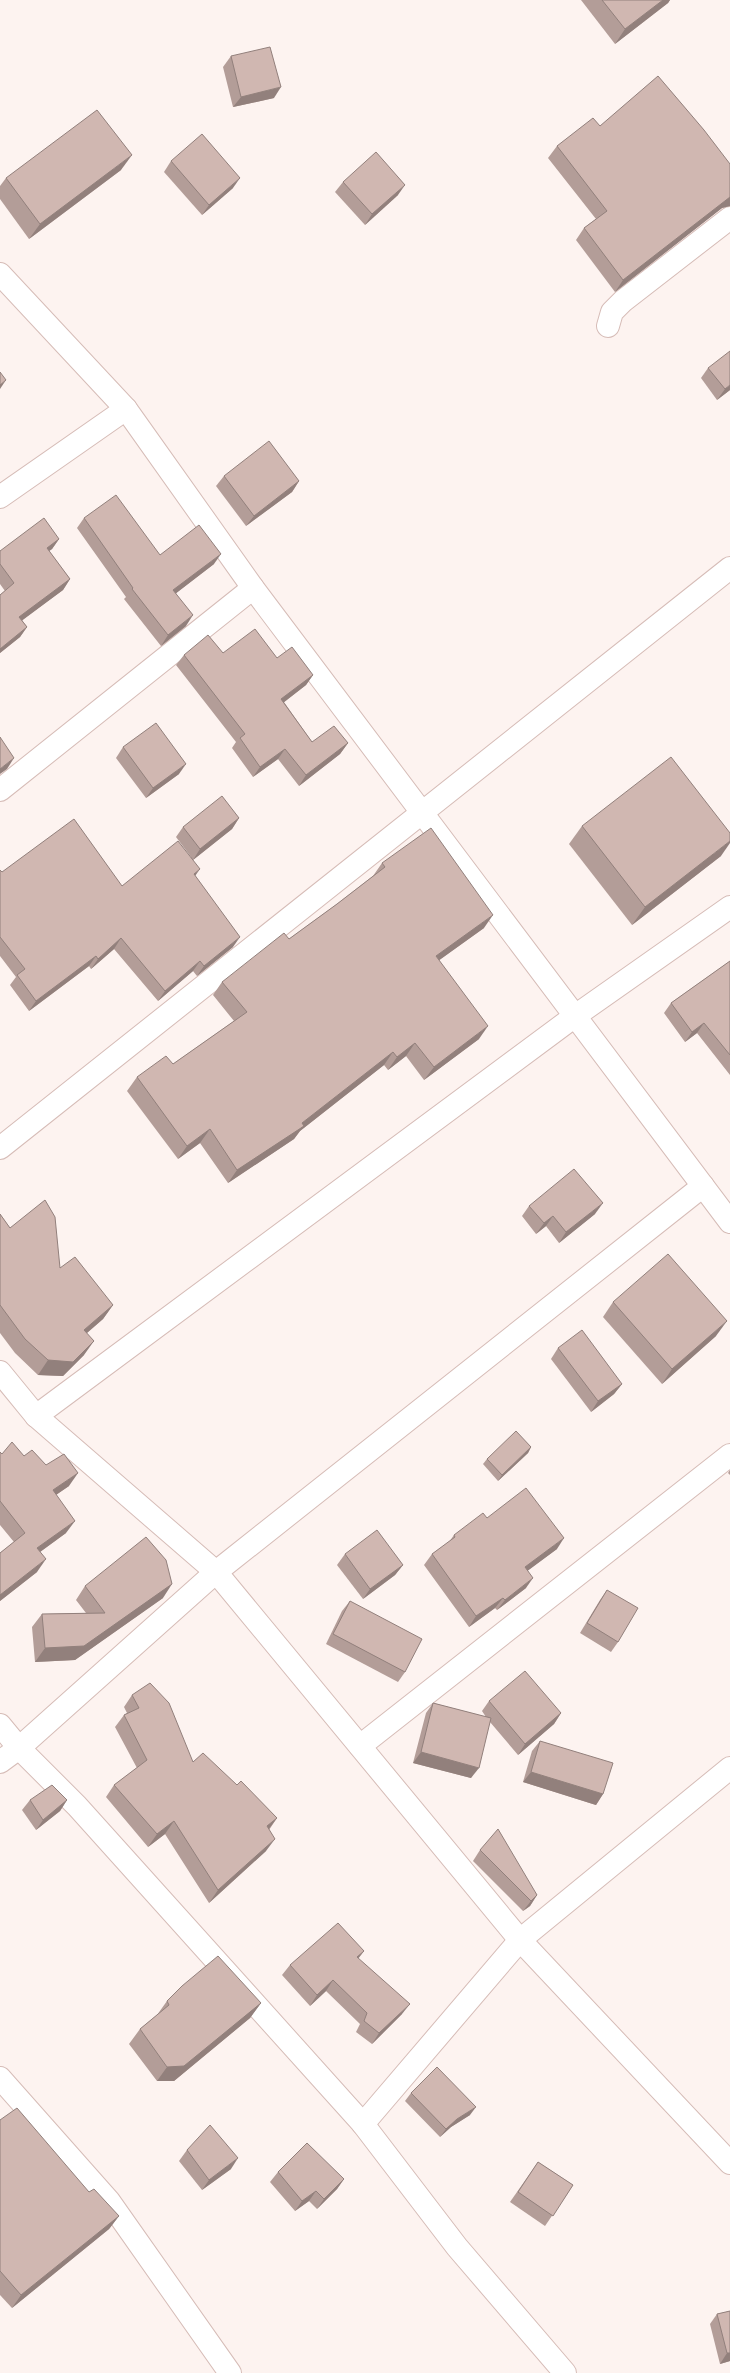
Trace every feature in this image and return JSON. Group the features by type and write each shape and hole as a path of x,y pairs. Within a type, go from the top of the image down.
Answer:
{"street":[{"path":"608,326 612,312 623,301 730,218"},
{"path":"0,274 126,410 253,588 730,1222"},
{"path":"0,497 126,410"},
{"path":"0,1148 423,814 730,568"},
{"path":"0,790 253,588"},
{"path":"36,1416 575,1016 730,907"},
{"path":"0,1762 19,1748 216,1572 703,1186"},
{"path":"0,1372 36,1416 216,1572 520,1940 730,2163"},
{"path":"360,1746 730,1455"},
{"path":"0,1725 19,1748 77,1806 363,2124 457,2247 565,2373"},
{"path":"363,2124 520,1940 730,1768"},
{"path":"0,2078 109,2202 230,2373"}],"building":[{"path":"602,0 663,0 625,29"},
{"path":"270,47 281,87 241,97 231,56"},
{"path":"658,76 704,130 730,164 730,197 623,280 584,228 607,211 557,146 593,118 600,126"},
{"path":"97,110 132,155 40,224 6,178"},
{"path":"202,134 240,178 209,205 171,161"},
{"path":"376,152 405,185 372,214 343,182"},
{"path":"730,351 730,385 725,389 708,368"},
{"path":"0,372 6,380 0,385"},
{"path":"269,441 299,481 254,516 224,476"},
{"path":"116,495 160,555 199,525 221,554 173,590 193,615 168,635 132,589 133,588 84,518"},
{"path":"44,518 59,539 47,548 70,579 19,617 27,627 0,649 0,595 14,583 0,564 0,551"},
{"path":"255,629 277,658 292,647 313,675 281,699 312,742 334,726 348,743 306,775 285,749 260,767 240,738 245,734 184,655 208,635 223,653"},
{"path":"156,723 186,764 153,788 123,747"},
{"path":"0,737 14,758 0,769"},
{"path":"671,757 730,833 730,841 645,907 582,826"},
{"path":"222,796 239,818 200,849 183,827"},
{"path":"74,819 122,886 178,841 200,869 194,874 240,937 204,966 200,961 165,991 121,938 98,959 96,956 36,1001 17,975 25,969 0,937 0,870 2,872"},
{"path":"431,828 493,915 436,956 488,1026 434,1067 415,1043 397,1057 393,1052 302,1123 304,1126 237,1170 210,1129 187,1146 137,1077 166,1056 173,1064 247,1012 222,982 284,933 289,939 337,904 385,867 382,863"},
{"path":"730,961 730,1055 704,1023 692,1032 671,1003"},
{"path":"574,1169 603,1203 566,1232 553,1216 544,1223 529,1206"},
{"path":"45,1200 55,1217 60,1268 75,1257 113,1305 84,1330 94,1341 73,1362 48,1360 25,1339 0,1305 0,1214 10,1228"},
{"path":"668,1254 727,1321 672,1369 613,1302"},
{"path":"582,1330 622,1384 598,1401 558,1348"},
{"path":"516,1431 531,1447 502,1475 487,1459"},
{"path":"12,1442 24,1456 32,1450 46,1465 64,1454 78,1473 53,1490 75,1521 37,1548 46,1559 0,1595 0,1553 25,1533 0,1501 0,1452 2,1454"},
{"path":"526,1488 564,1538 525,1567 533,1578 505,1600 503,1598 476,1616 432,1554 483,1513 487,1518"},
{"path":"377,1530 403,1565 370,1589 345,1554"},
{"path":"146,1537 166,1560 172,1584 84,1646 45,1648 42,1614 105,1613 85,1586"},
{"path":"607,1590 638,1608 618,1642 587,1623"},
{"path":"350,1601 422,1639 405,1672 333,1634"},
{"path":"525,1671 561,1713 525,1744 489,1701"},
{"path":"150,1683 169,1703 193,1762 203,1753 237,1785 241,1781 277,1818 267,1826 275,1839 218,1890 174,1821 157,1834 114,1785 147,1760 124,1715 139,1708 132,1695"},
{"path":"433,1703 491,1718 479,1768 421,1752"},
{"path":"540,1741 613,1763 603,1794 531,1772"},
{"path":"52,1785 67,1800 43,1820 30,1800"},
{"path":"498,1829 537,1895 531,1901 480,1850"},
{"path":"338,1923 364,1951 357,1957 410,2004 379,2033 364,2021 367,2013 333,1980 317,1995 290,1965"},
{"path":"218,1956 261,2003 184,2066 167,2067 140,2029 169,2005 167,2001 182,1986"},
{"path":"437,2067 476,2107 457,2119 446,2129 411,2093"},
{"path":"17,2108 89,2192 94,2189 119,2216 21,2295 0,2271 0,2120"},
{"path":"210,2125 238,2158 209,2180 187,2150"},
{"path":"307,2143 344,2179 324,2199 316,2191 302,2201 278,2172"},
{"path":"538,2162 573,2185 553,2216 518,2192"},
{"path":"730,2311 730,2353 727,2353 717,2314"}]}
